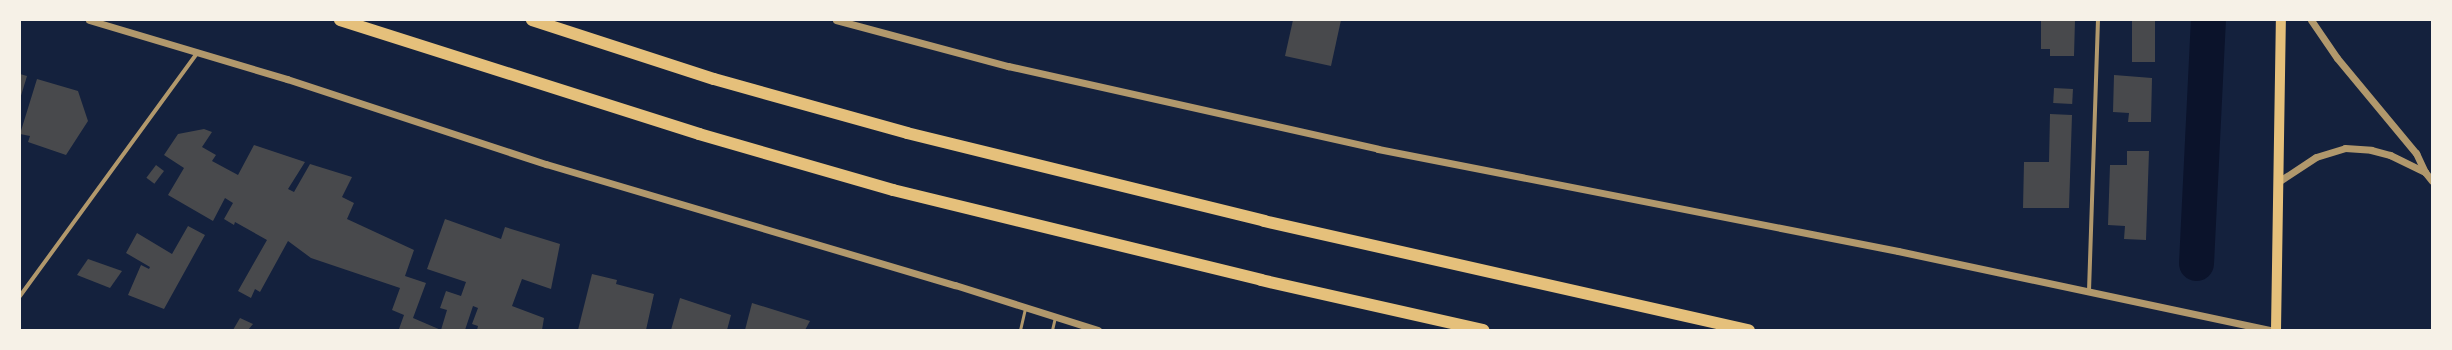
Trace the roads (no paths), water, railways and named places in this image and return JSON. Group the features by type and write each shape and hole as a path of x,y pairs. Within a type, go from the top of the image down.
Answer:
{"highway":[{"path":"340,20 700,134 893,190 1261,280 1483,330"},
{"path":"532,20 714,79 907,133 1264,221 1749,330"}],"main road":[{"path":"2276,330 2281,20"}],"street":[{"path":"89,20 198,52 546,164 1026,306 1098,330"},
{"path":"836,20 1008,66 1371,148 1506,173 2089,291 2271,330"},
{"path":"2089,291 2098,20"},
{"path":"2311,20 2337,58 2416,153 2425,172 2432,181"},
{"path":"20,296 198,52"},
{"path":"2278,182 2316,157 2345,148 2371,150 2390,155 2425,172"}],"lane":[{"path":"1020,330 1026,306"},
{"path":"1052,330 1055,315"}],"waterway":[{"path":"2196,263 2208,20"}]}
